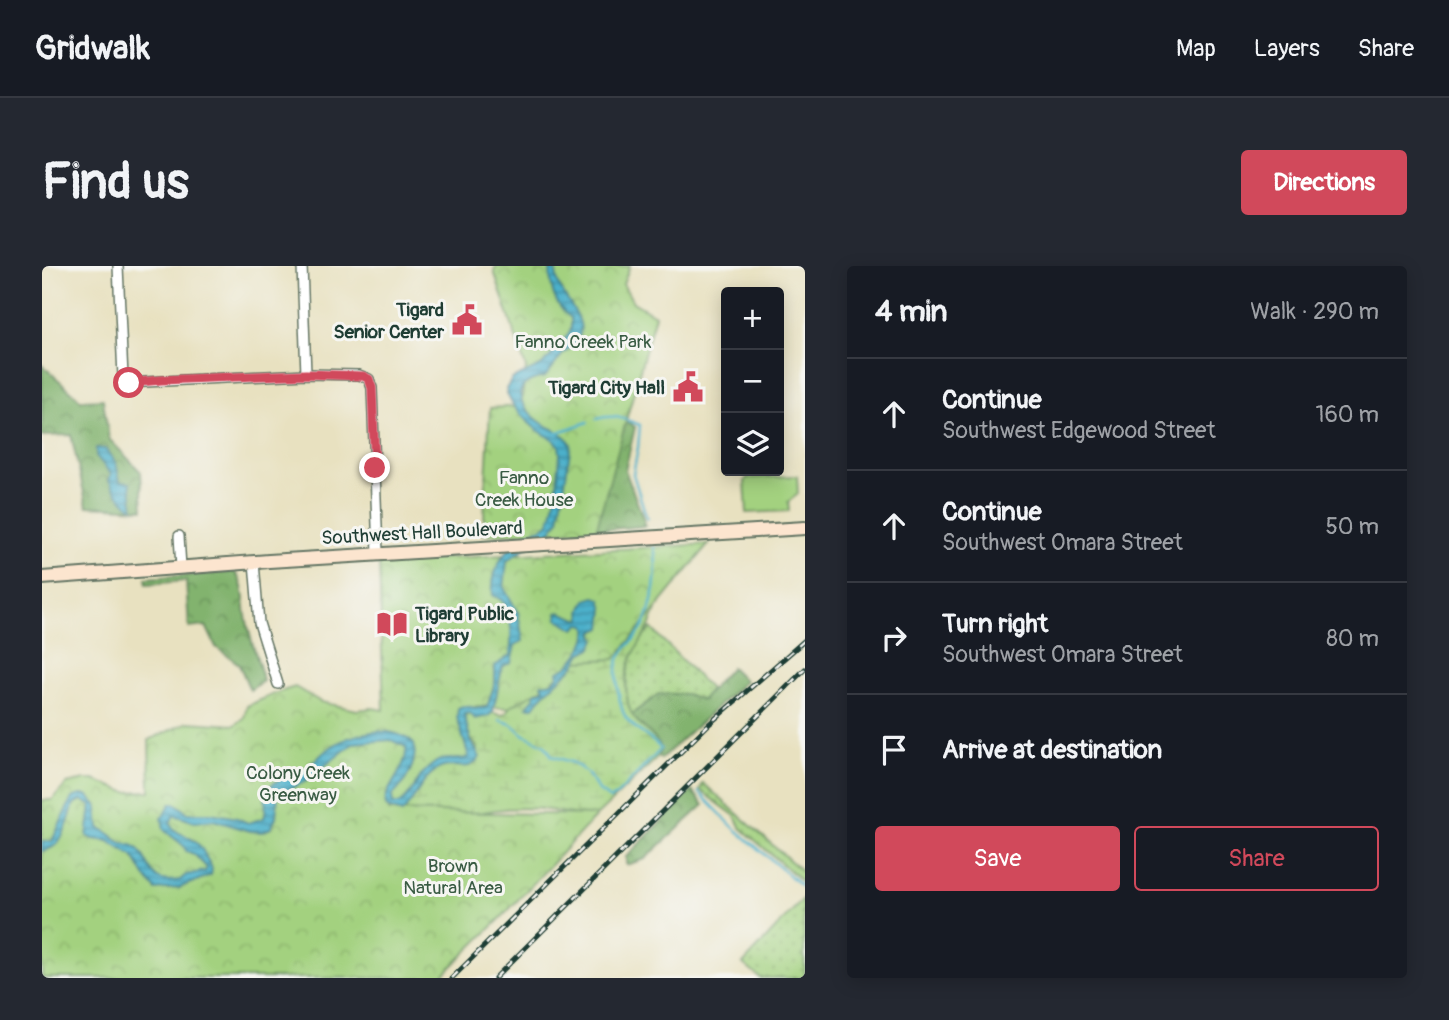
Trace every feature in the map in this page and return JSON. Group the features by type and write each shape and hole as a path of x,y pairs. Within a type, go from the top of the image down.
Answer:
{"main road":[{"name":"Southwest Hall Boulevard","path":"42,578 254,562 805,528"}],"street":[{"path":"118,266 123,377 126,383 306,374 359,375 367,378 370,383 378,554"},
{"path":"302,266 306,374"},
{"path":"179,536 181,567"},
{"path":"254,562 259,623 278,684"}],"green space":[{"name":"Fanno Creek Park","path":"496,266 630,266 623,284 633,302 655,315 596,530 483,535 490,408 521,406 526,368 494,271"},
{"path":"42,365 81,400 103,399 109,439 141,472 143,509 87,506 71,435 42,436"},
{"path":"629,423 635,427 625,470 646,526 596,530 625,424"},
{"path":"797,476 798,494 788,502 789,511 747,513 747,478"},
{"path":"709,544 615,659 575,661 546,686 508,708 477,706 466,713 462,728 478,748 475,759 460,759 438,765 424,777 402,807 389,805 389,811 597,815 502,917 440,978 42,978 42,800 52,800 67,784 85,780 94,780 126,792 150,791 149,740 188,722 235,725 244,718 247,706 295,687 321,702 357,710 384,710 379,562"},
{"path":"235,572 243,589 248,628 263,681 250,690 239,664 216,647 206,626 189,628 186,581 147,584 146,578"},
{"path":"656,610 632,657 626,677 626,690 631,713 661,749 658,757 588,824 586,818 558,811 509,809 464,817 390,842 388,794 457,712 480,710 502,715 507,712 520,685"},
{"path":"651,628 710,689 702,700 686,694 659,694 631,715 627,691 628,669 636,648"},
{"path":"731,667 745,681 661,759 658,757 661,749 659,744 631,715 659,694 686,694 702,700"},
{"path":"703,783 805,874 805,884 740,827 735,816 700,790"},
{"path":"692,791 704,805 645,859 626,865 626,857"},
{"path":"803,899 805,978 760,978 743,964"}],"water":[{"path":"550,266 556,266 561,289 578,316 580,334 573,346 562,355 545,377 526,384 520,394 531,414 565,436 571,444 559,520 551,531 507,561 504,588 518,612 523,641 515,645 511,663 502,668 493,712 475,719 470,713 464,714 471,742 480,757 476,762 468,766 444,767 431,774 402,813 387,808 385,802 403,764 406,747 391,740 354,743 304,782 278,795 276,817 271,828 262,832 213,820 195,822 174,815 170,823 172,827 198,844 212,868 211,875 179,888 156,890 134,857 108,841 87,836 91,806 82,800 74,804 60,840 42,851 42,842 52,841 72,798 87,795 97,806 99,828 120,842 136,847 156,877 169,881 180,880 186,875 205,871 207,868 164,830 162,818 171,803 188,813 211,813 248,823 264,818 266,794 272,784 306,768 337,743 371,732 394,733 414,744 412,766 406,779 392,796 393,804 403,801 424,772 436,762 469,757 457,718 458,708 487,707 495,682 495,666 510,655 510,621 505,605 493,596 494,575 503,557 516,542 548,524 555,502 559,445 522,416 510,401 506,389 512,379 541,366 571,329 571,318 560,307 554,295"},
{"path":"96,448 105,449 116,463 120,481 130,482 134,509 111,484 111,474 96,456"},
{"path":"595,597 601,599 604,609 602,628 593,632 596,639 592,648 581,654 575,665 534,707 527,707 535,693 544,689 542,684 552,682 558,676 558,671 575,659 586,638 586,625 580,624 575,629 558,619 557,613 580,620 586,600"}],"waterway":[{"path":"596,419 618,418 640,425 633,474 647,519"},
{"path":"556,433 588,422"},
{"path":"500,720 545,745 552,756 574,763 587,773 599,791 610,799 661,749 625,716 619,698 617,674 620,657 640,631 650,609 655,577 654,547"},
{"path":"699,792 733,827 805,889"}],"railway":[{"path":"452,978 708,725 805,640"},
{"path":"495,978 805,669"}],"place":[{"name":"Tigard Senior Center","path":"467,320"},
{"name":"Tigard City Hall","path":"688,387"},
{"name":"Tigard Public Library","path":"392,624"}],"route":[{"path":"129,383 306,374 363,376 369,379 372,388 375,468"}],"park label":[{"name":"Fanno Creek House","path":"524,488"},
{"name":"Colony Creek Greenway","path":"298,783"},
{"name":"Brown Natural Area","path":"453,876"}]}
